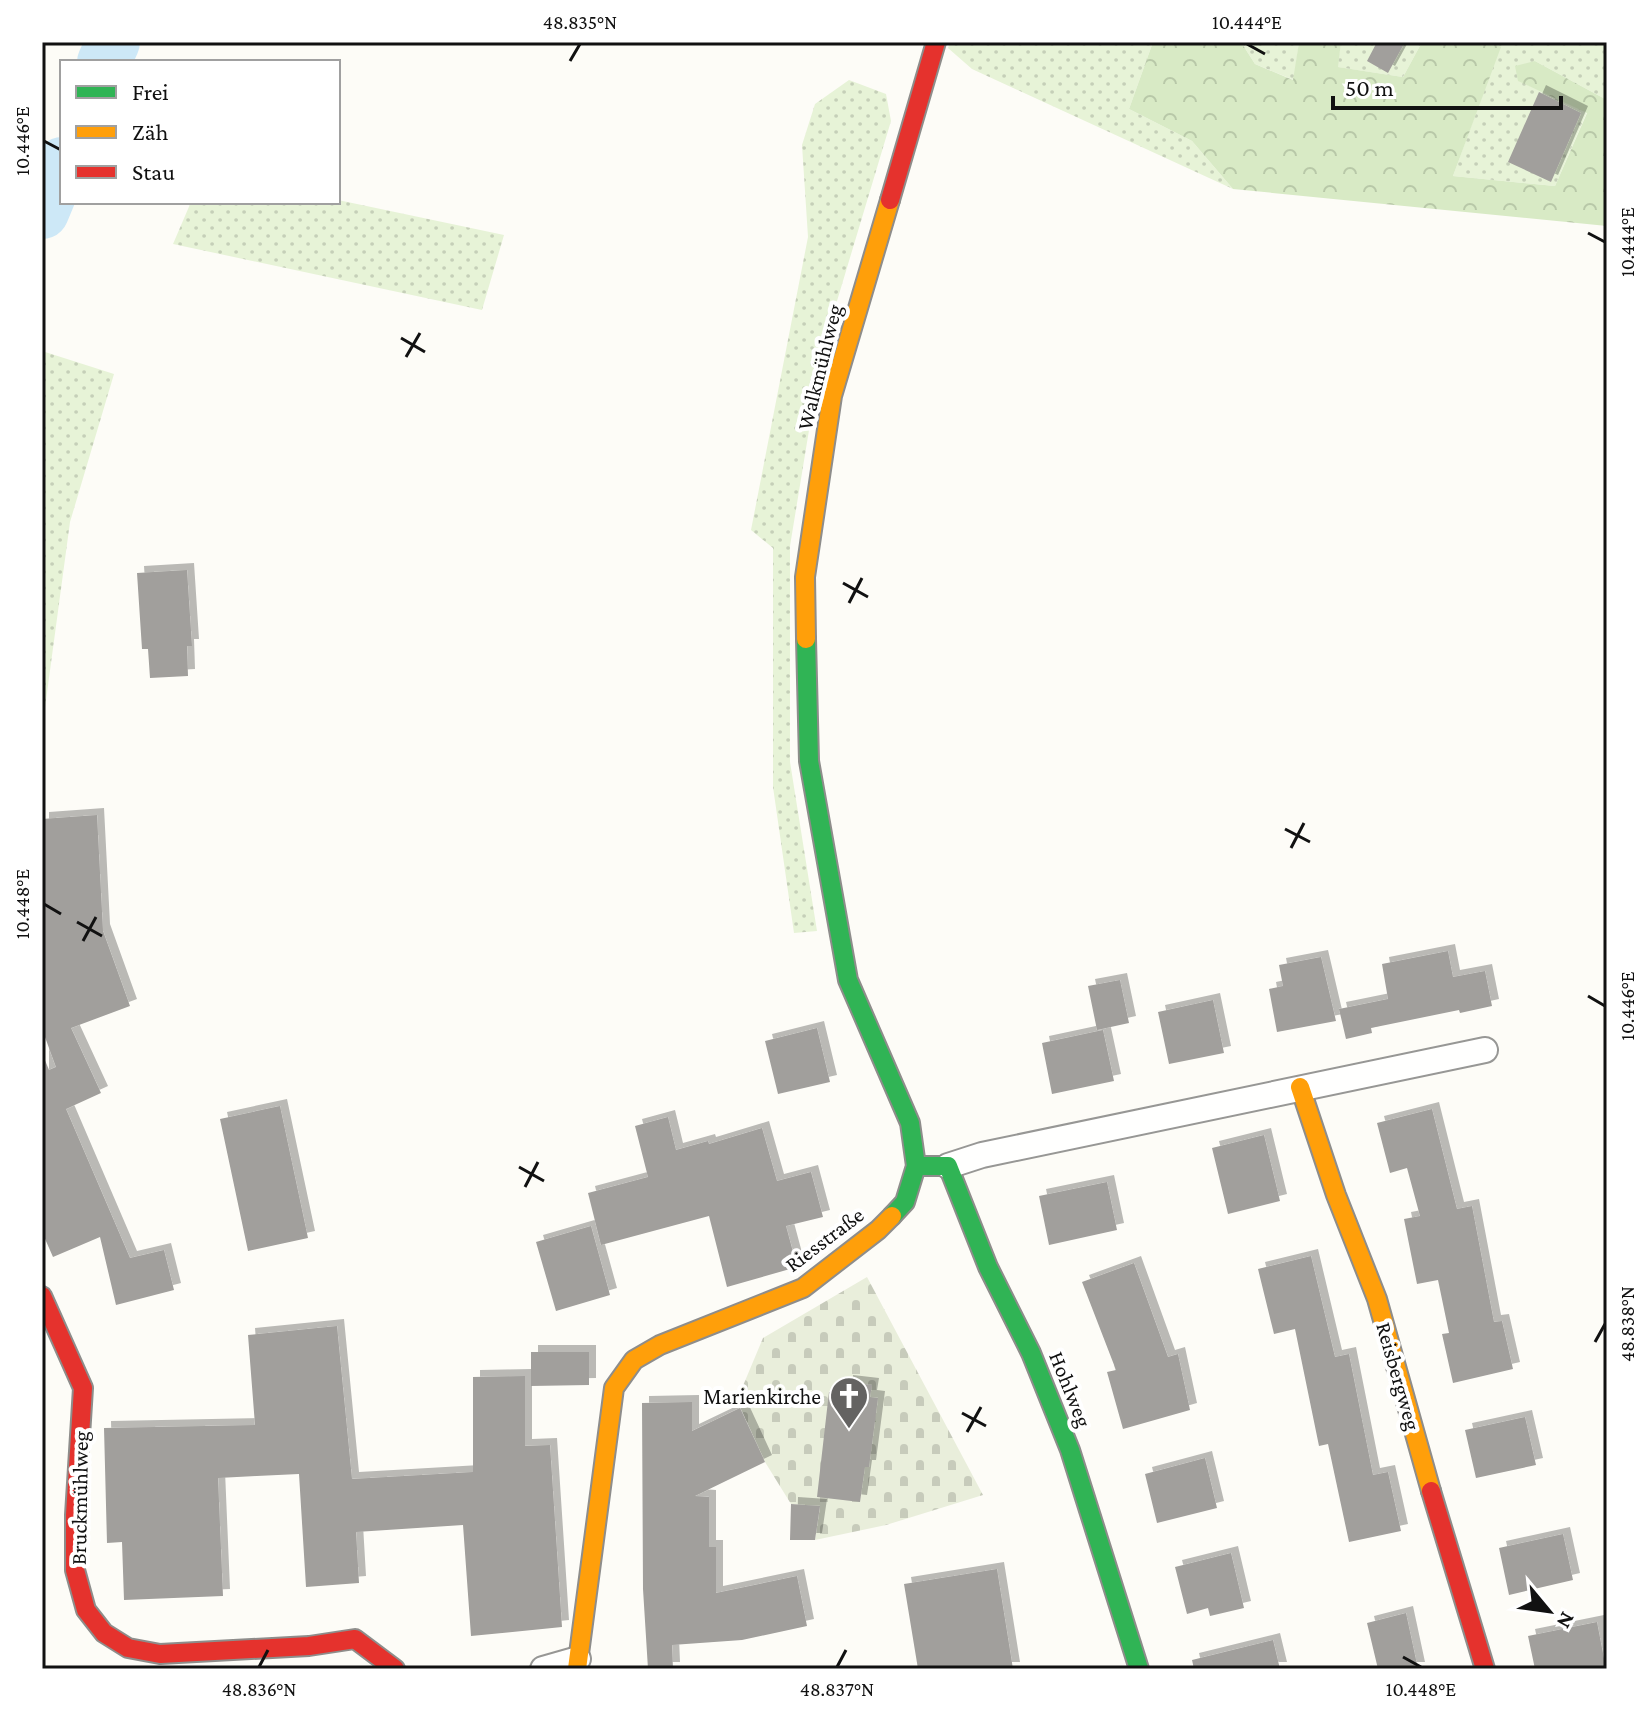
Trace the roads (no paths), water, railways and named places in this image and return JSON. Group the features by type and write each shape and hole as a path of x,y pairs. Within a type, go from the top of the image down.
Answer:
{"street":[{"name":"Walkmühlweg","path":"809,761 805,577 832,396 936,42"},
{"name":"Riesstraße","path":"578,1664 614,1388 634,1360 660,1345 803,1288 878,1230 905,1202 916,1166 910,1123 848,980 809,761"},
{"path":"916,1166 948,1166 982,1155 1485,1050"},
{"name":"Reisbergweg","path":"1300,1087 1336,1195 1377,1299 1436,1510 1485,1669"},
{"name":"Hohlweg","path":"948,1166 986,1261 1031,1353 1070,1450 1139,1669"},
{"name":"Bruckmühlweg","path":"42,1296 83,1388 75,1515 75,1570 86,1610 104,1633 128,1648 160,1654 309,1646 355,1639 395,1669"},
{"path":"543,1669 578,1664"}],"waterway":[{"path":"105,60 113,42"},
{"path":"42,212 60,169"}],"place":[{"name":"Marienkirche","path":"849,1430"}]}
